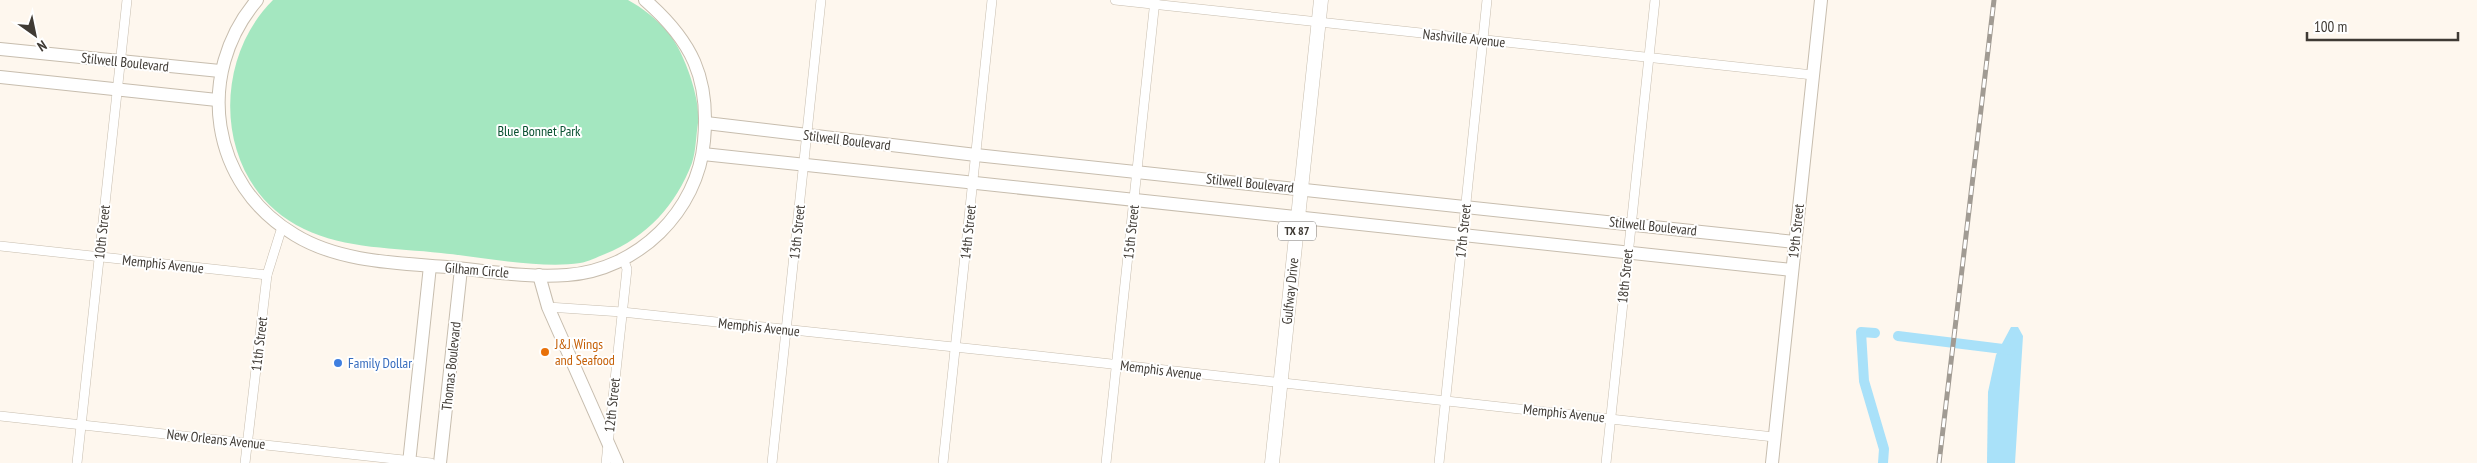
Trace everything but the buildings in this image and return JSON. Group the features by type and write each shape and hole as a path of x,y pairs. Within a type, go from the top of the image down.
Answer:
{"main road":[{"name":"Gulfway Drive","path":"1272,463 1321,0"}],"street":[{"name":"10th Street","path":"77,463 127,0"},
{"name":"Gilham Circle","path":"257,0 246,13 231,40 220,71 217,100 221,130 233,167 254,199 282,227 297,237 334,252 430,266 539,275 568,275 594,271 623,258 656,237 679,211 699,173 706,123 704,93 696,64 674,27 656,5 645,0"},
{"name":"13th Street","path":"772,463 821,0"},
{"name":"14th Street","path":"943,463 992,0"},
{"name":"Nashville Avenue","path":"1115,0 1155,2 1319,22 1813,75"},
{"name":"17th Street","path":"1439,463 1488,0"},
{"name":"18th Street","path":"1606,463 1654,0"},
{"name":"19th Street","path":"1772,463 1821,0"},
{"name":"15th Street","path":"1106,463 1155,2"},
{"name":"Stilwell Boulevard","path":"0,49 220,71"},
{"name":"Stilwell Boulevard","path":"0,77 217,100"},
{"name":"Stilwell Boulevard","path":"706,123 976,155 1795,242"},
{"name":"Stilwell Boulevard","path":"703,154 1792,270"},
{"name":"11th Street","path":"245,463 267,275 282,227"},
{"name":"Memphis Avenue","path":"0,246 267,275"},
{"name":"12th Street","path":"606,463 627,269 623,258"},
{"path":"409,462 430,266"},
{"name":"Thomas Boulevard","path":"440,463 462,269"},
{"path":"539,275 548,307 617,463"},
{"name":"Memphis Avenue","path":"548,307 622,312 1774,437"},
{"name":"New Orleans Avenue","path":"0,416 432,463"}],"green space":[{"name":"Blue Bonnet Park","path":"273,0 628,0 649,14 667,31 685,61 694,88 698,113 692,163 678,193 669,206 647,229 620,247 583,262 547,265 511,262 371,247 320,236 304,229 275,210 253,185 238,155 231,123 231,90 238,57 252,27"}],"water":[{"path":"2011,327 2018,327 2023,336 2015,463 1987,463 1988,392 1996,355"}],"waterway":[{"path":"1875,333 1861,332 1864,381 1884,449 1883,463"},
{"path":"1898,336 2011,350"}],"railway":[{"path":"1939,463 1994,0"}],"place":[{"name":"J&J Wings and Seafood","path":"545,352"},
{"name":"Family Dollar","path":"338,363"}]}
